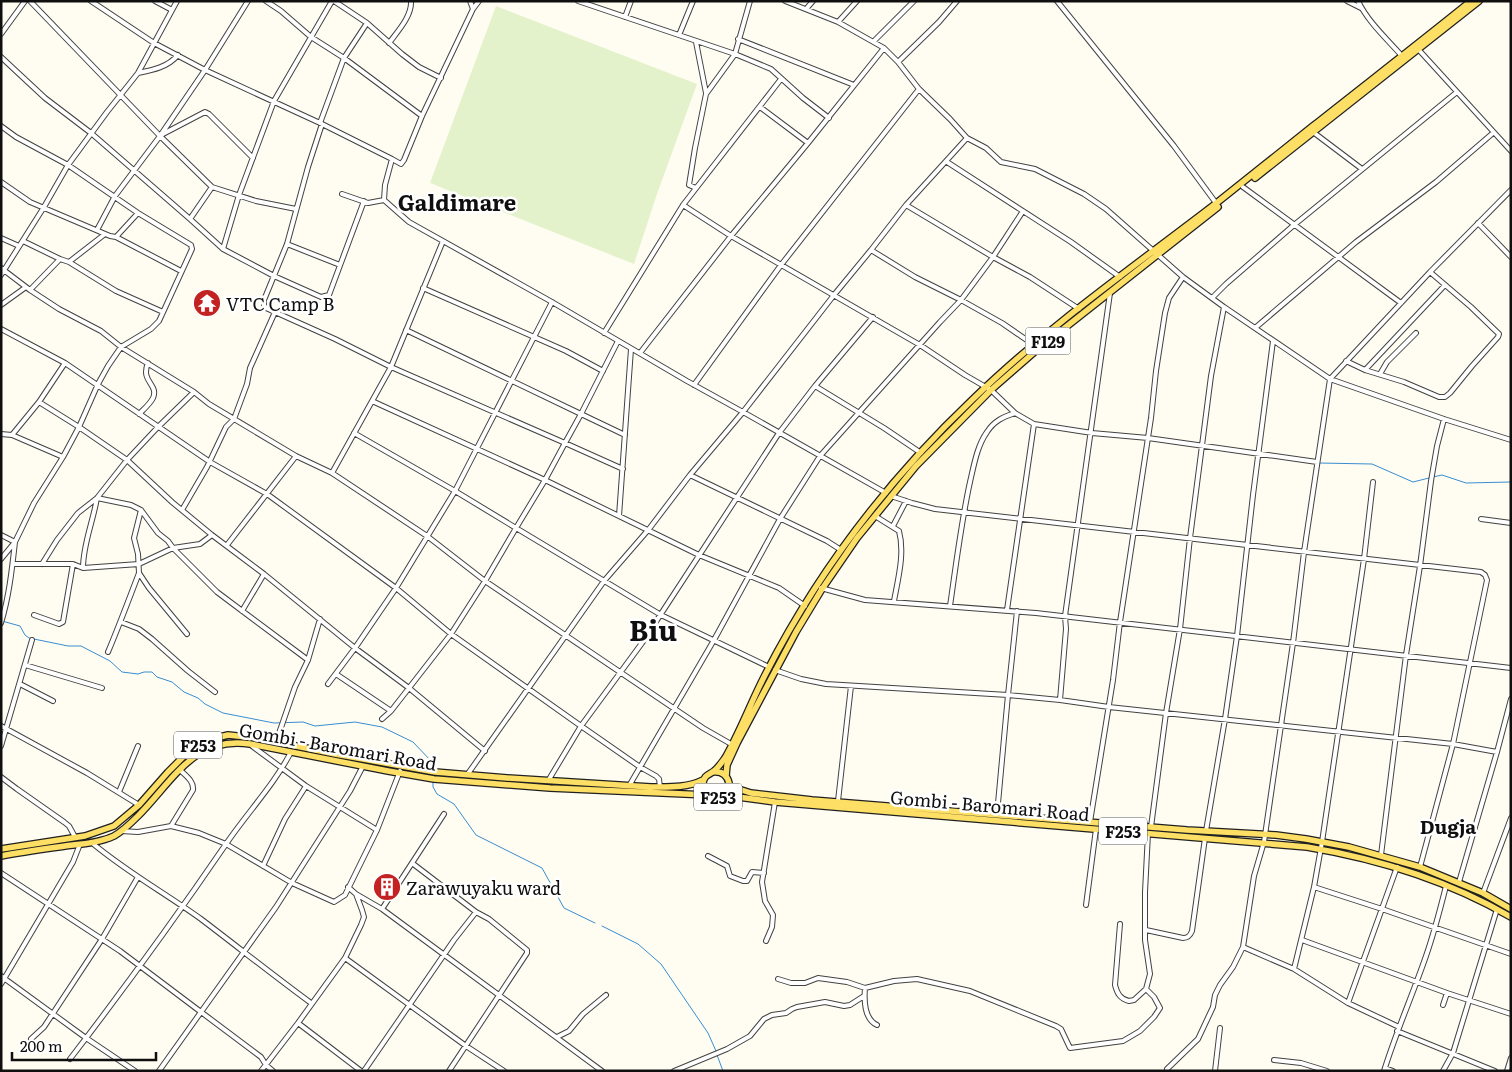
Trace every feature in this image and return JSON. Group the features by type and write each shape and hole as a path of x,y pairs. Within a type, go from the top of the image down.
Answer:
{"main road":[{"name":"F129","path":"713,772 725,757 805,606 875,516 920,453 1034,345 1120,277 1155,253 1314,132 1471,1"},
{"name":"F129","path":"726,776 727,764 731,754 772,669 841,550 889,494 989,388 1216,203 1402,56 1479,1"},
{"name":"Gombi - Baromari Road","path":"1,849 94,834 114,826 139,805 177,762 198,745 208,740 228,735 276,742 402,767 425,774"},
{"name":"Gombi - Baromari Road","path":"1,856 108,838 121,831 198,754 217,745 238,742 400,773 550,788 708,795"},
{"name":"F253","path":"720,772 726,776 728,786 723,795 715,798 708,795 703,788 707,774 720,772"},
{"name":"Gombi - Baromari Road","path":"435,775 467,775 660,787 692,785 704,780"},
{"name":"Gombi - Baromari Road","path":"728,786 751,793 1096,829 1206,835 1264,834 1306,839 1320,846 1397,867 1446,886 1511,917"},
{"name":"Gombi - Baromari Road","path":"723,795 775,802 979,816 997,814 1151,827 1264,842 1320,846 1381,855 1420,867 1458,882 1511,909"}],"street":[{"path":"1,34 25,1"},
{"path":"30,1 212,188 256,201 296,209"},
{"path":"90,1 154,43 205,70 274,101 401,164 473,9 479,1"},
{"path":"155,1 172,10"},
{"path":"177,1 138,73 68,165 23,241 2,271 59,309 101,331 121,347 194,392 209,404 296,456 332,473 427,536 485,581 674,709 731,744"},
{"path":"97,230 115,196 160,136 205,70 248,1"},
{"path":"266,1 281,11 311,37 344,58 422,116"},
{"path":"223,250 274,101 333,1 367,23 419,67 441,78"},
{"path":"389,43 410,10 411,1"},
{"path":"470,1 473,9"},
{"path":"578,1 735,54 771,69 780,79 828,118"},
{"path":"626,17 631,1"},
{"path":"679,35 692,1"},
{"path":"706,94 735,54 750,1"},
{"path":"785,1 838,22 884,48 898,62 919,89 967,138 986,148 1002,162 1035,169 1084,194 1106,209 1183,277 1273,341 1330,378 1444,419 1511,440"},
{"path":"806,9 813,1"},
{"path":"838,22 856,1"},
{"path":"874,42 914,1"},
{"path":"1057,1 1174,146 1216,203"},
{"path":"1347,1 1361,8"},
{"path":"1358,1 1361,8 1402,56"},
{"path":"898,62 939,22 953,2"},
{"path":"367,23 344,58 321,124 287,244 264,300 264,305 266,308 391,367 623,469"},
{"path":"738,39 854,85"},
{"path":"696,42 706,94 689,185 696,188"},
{"path":"1417,47 1511,151"},
{"path":"640,352 731,236 808,144 884,48"},
{"path":"138,73 171,63 178,55"},
{"path":"1,57 45,98 91,133 223,250 321,297 329,295 364,201"},
{"path":"604,333 683,205 780,79"},
{"path":"694,385 781,265 919,89"},
{"path":"1212,298 1294,225 1457,92"},
{"path":"760,107 808,144"},
{"path":"160,136 204,112 253,158"},
{"path":"1,126 16,137 68,165 138,213 191,245 192,249 159,321 151,329 121,347 98,384 64,457 34,503 15,542 1,558"},
{"path":"1314,132 1362,169"},
{"path":"1255,328 1356,242 1436,182 1493,133"},
{"path":"467,775 604,581 649,529 690,475 743,412 834,294 906,205 967,138"},
{"path":"392,159 384,185 384,200 409,222 640,352 779,433 906,502 935,508 1019,519 1481,572 1485,574 1487,580 1471,663 1453,744 1420,867"},
{"path":"947,162 1071,242 1120,277"},
{"path":"1,182 30,202 104,234 116,237 182,271"},
{"path":"1243,187 1401,303"},
{"path":"190,219 212,188"},
{"path":"1167,1069 1198,1039 1213,1007 1220,985 1233,967 1243,947 1254,876 1264,842 1330,378 1511,190"},
{"path":"342,194 368,203 384,200"},
{"path":"683,205 731,236 874,317 965,375 989,388 1015,413 1034,424 1092,433 1202,445 1317,462"},
{"path":"906,205 1030,277 1079,309"},
{"path":"630,786 714,640 780,519 820,456 961,300 1023,211"},
{"path":"116,237 138,213"},
{"path":"1478,223 1511,257"},
{"path":"69,262 104,234"},
{"path":"1,238 19,246"},
{"path":"23,241 69,262 116,291 163,312"},
{"path":"332,473 391,367 443,241"},
{"path":"287,244 340,265"},
{"path":"871,250 915,277 1002,323 1034,345"},
{"path":"30,290 60,259"},
{"path":"1346,361 1365,370 1440,397 1445,397 1450,393 1498,337 1498,332 1430,272"},
{"path":"1090,822 1109,707 1165,313 1169,298 1183,277"},
{"path":"1365,370 1445,285"},
{"path":"1,305 26,287"},
{"path":"423,288 566,351 603,371"},
{"path":"1060,700 1066,629 1065,616 1092,433 1110,291"},
{"path":"328,684 396,588 454,491 552,302"},
{"path":"1151,827 1166,713 1180,629 1211,376 1224,307"},
{"path":"182,510 210,462 226,427 234,419 247,384 250,368 275,312"},
{"path":"548,781 581,726 661,615 779,433 874,317"},
{"path":"1,329 64,362 210,462 267,494 396,588 451,634 659,780 660,787"},
{"path":"406,330 625,435"},
{"path":"1380,374 1387,362 1416,333"},
{"path":"382,719 391,711 451,634 485,581 545,480 618,341"},
{"path":"1146,930 1183,938 1191,935 1192,931 1237,636 1273,341"},
{"path":"619,516 631,348"},
{"path":"12,435 39,402 64,362"},
{"path":"139,414 154,396 154,390 145,370 148,363"},
{"path":"816,386 884,428 920,453"},
{"path":"42,564 57,540 78,513 97,498 127,460 194,392"},
{"path":"372,400 649,529 699,555 779,588 805,606"},
{"path":"39,402 127,460 212,535 264,574 355,648 409,688 485,751"},
{"path":"950,606 964,512 976,454 986,434 1000,419 1015,413"},
{"path":"1381,855 1406,655 1431,480 1436,446 1444,419"},
{"path":"1007,610 1034,424"},
{"path":"354,433 661,615 772,669 801,679 826,684 1060,700 1109,707 1453,744 1497,752"},
{"path":"1,434 12,435 64,457"},
{"path":"227,545 296,456"},
{"path":"690,475 827,541 841,550"},
{"path":"1294,969 1314,887 1339,732 1374,482"},
{"path":"97,498 131,505 141,510 158,533 217,592 308,660"},
{"path":"83,568 86,543 97,498"},
{"path":"893,526 906,502"},
{"path":"108,652 139,573 134,538 141,510"},
{"path":"875,516 899,530 901,537 901,556 894,601"},
{"path":"1482,519 1511,523"},
{"path":"1,535 15,542"},
{"path":"13,564 73,564 83,568 139,564 173,548 200,544 212,535"},
{"path":"1,623 6,610 15,542"},
{"path":"34,615 59,624 63,622 73,564"},
{"path":"139,573 187,634"},
{"path":"242,610 264,574"},
{"path":"820,588 866,600 1065,616 1511,668"},
{"path":"997,814 1017,611"},
{"path":"276,742 295,687 308,660 320,619"},
{"path":"121,622 139,629 215,692"},
{"path":"1,746 32,640"},
{"path":"25,665 102,688"},
{"path":"336,674 391,711"},
{"path":"20,684 53,701"},
{"path":"838,801 851,686"},
{"path":"1458,882 1511,699"},
{"path":"1,726 54,754 139,805"},
{"path":"250,744 306,786 377,830"},
{"path":"119,792 138,746"},
{"path":"70,1059 206,875 226,844 282,768 291,752"},
{"path":"159,1071 292,883 340,808 363,766"},
{"path":"121,831 138,832 171,826 199,833 226,844 292,883 334,902 345,895 377,830 402,767"},
{"path":"171,826 193,790 192,782 180,770"},
{"path":"1,777 69,826 74,837"},
{"path":"263,866 285,819 306,786"},
{"path":"766,941 772,927 773,915 765,901 762,882 775,802"},
{"path":"382,909 444,814"},
{"path":"1483,894 1511,818"},
{"path":"1086,905 1096,829"},
{"path":"1120,924 1115,985 1120,997 1129,1002 1146,990 1150,974 1146,940 1145,892 1148,833"},
{"path":"91,842 103,853 182,906 311,1003"},
{"path":"1,984 3,977 25,946 73,862 80,844"},
{"path":"708,856 727,866 730,876 743,881 747,881 752,872 764,873"},
{"path":"412,863 476,912 489,919 527,950 527,953 449,1071"},
{"path":"1348,1002 1397,867"},
{"path":"1,873 140,966 260,1057 273,1071"},
{"path":"31,1039 44,1027 102,939 138,877"},
{"path":"1393,1071 1384,1070 1436,928 1446,886"},
{"path":"348,887 356,894 382,909 602,1071"},
{"path":"1314,887 1511,954"},
{"path":"261,1071 345,958 362,925 364,917 356,894"},
{"path":"1443,1071 1453,1053 1497,909"},
{"path":"298,1023 363,1071 476,912"},
{"path":"1302,940 1416,983 1511,1014"},
{"path":"1243,947 1294,969 1348,1002 1398,1029 1495,1071"},
{"path":"345,958 466,1046 504,1071"},
{"path":"3,977 52,1014 135,1071"},
{"path":"778,979 805,983 818,978 847,982 865,988 894,981 917,979 970,991 1056,1026 1061,1029 1070,1048 1115,1043 1132,1037 1154,1017 1160,1008 1154,997 1146,990"},
{"path":"865,988 864,996 867,1012 870,1020 877,1025"},
{"path":"1443,1005 1447,993"},
{"path":"557,1037 568,1031 583,1014 606,995"},
{"path":"674,1071 727,1049 750,1036 764,1019 772,1015 786,1013 792,1008 824,1002 844,1006 850,1005 864,996"},
{"path":"1215,1071 1220,1028"},
{"path":"1507,1071 1511,1058"},
{"path":"1274,1060 1301,1063 1328,1071"}],"green space":[{"path":"496,6 697,84 634,264 430,183"}],"waterway":[{"path":"1319,463 1372,464 1413,482 1429,478"},
{"path":"1433,477 1442,475 1466,483 1511,482"},
{"path":"2,621 20,626 29,638 68,646 81,646 110,661 122,672 138,674 152,672 157,677 172,682 184,692 223,713 274,723 303,722 315,726 355,722 382,727 413,742 432,762 434,768"},
{"path":"433,782 433,787 437,794 454,804 476,835 542,868 564,908 595,923"},
{"path":"602,926 638,944 661,964 708,1033 716,1051"},
{"path":"717,1055 723,1071"}],"place":[{"name":"VTC Camp B","path":"207,303"},
{"name":"Zarawuyaku ward","path":"387,887"}],"district":[{"name":"Galdimare","path":"457,201"},
{"name":"Biu","path":"653,629"},
{"name":"Dugja","path":"1448,826"}]}
